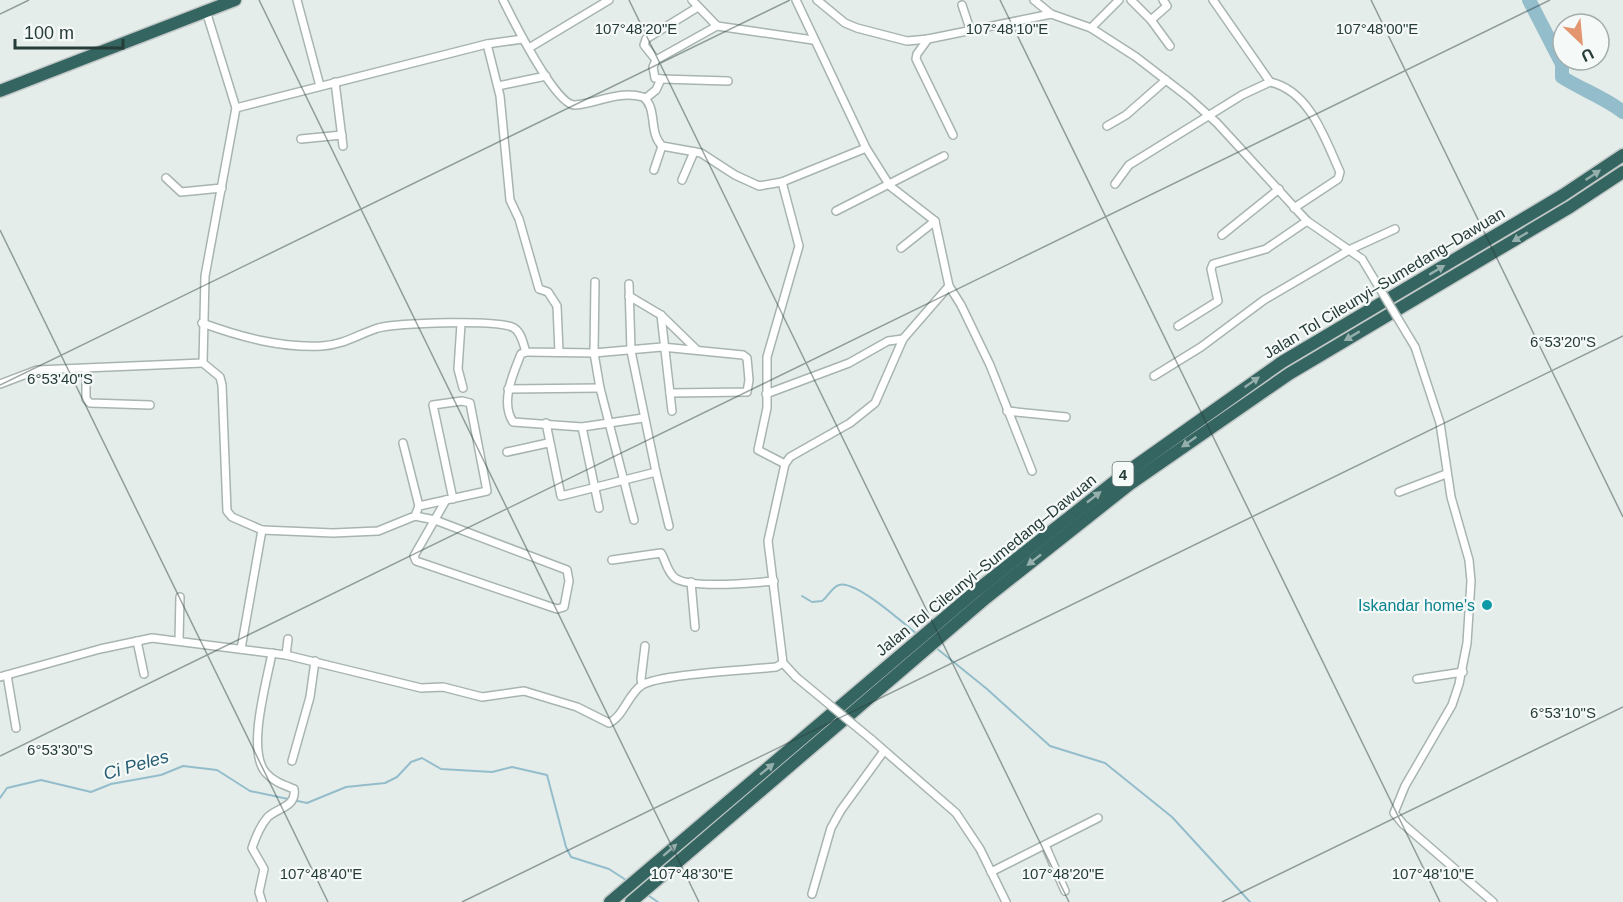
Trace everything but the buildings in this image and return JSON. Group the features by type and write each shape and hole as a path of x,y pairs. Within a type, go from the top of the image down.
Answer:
{"highway":[{"path":"0,91 235,0"},
{"name":"Jalan Tol Cileunyi–Sumedang–Dawuan","path":"631,902 726,811 977,590 1124,474 1282,362 1563,195 1623,155"},
{"name":"Jalan Tol Cileunyi–Sumedang–Dawuan","path":"610,902 1130,484 1289,374 1570,207 1623,172"}],"street":[{"path":"297,0 320,86"},
{"path":"502,0 546,76 561,98 571,106 608,96 639,95 646,98"},
{"path":"529,48 609,0"},
{"path":"692,0 717,26 813,40"},
{"path":"796,0 866,148 890,186 935,221 949,286 961,305 990,365 1032,471"},
{"path":"817,0 845,23 907,41 928,39 1051,14"},
{"path":"1034,0 1051,14 1091,28 1166,80 1210,117 1279,189 1306,221 1362,259 1415,347 1440,423 1446,474 1471,570 1463,672 1452,705 1405,786 1394,813 1403,824 1493,902"},
{"path":"1091,28 1119,0"},
{"path":"1131,0 1151,20 1170,46"},
{"path":"1151,20 1167,6 1163,0"},
{"path":"1214,0 1270,82 1287,88 1309,109 1340,172 1338,179 1294,208"},
{"path":"962,5 970,29"},
{"path":"656,60 644,45 646,39 698,7"},
{"path":"203,363 202,323 205,276 236,108 206,11"},
{"path":"717,26 656,60 653,74 655,78 661,80 728,81"},
{"path":"236,108 487,44 524,39"},
{"path":"928,39 917,54 916,60 953,135"},
{"path":"487,44 498,86 510,200 519,219 539,289 548,292 557,306 560,352"},
{"path":"498,86 546,76"},
{"path":"646,98 656,90 661,80"},
{"path":"1107,126 1126,115 1166,80"},
{"path":"335,82 343,146"},
{"path":"1115,184 1129,165 1210,117 1242,95 1270,82"},
{"path":"646,98 653,135 662,146 705,154 748,182 759,186 782,182 866,148"},
{"path":"301,140 342,135"},
{"path":"654,170 662,146"},
{"path":"682,180 694,152"},
{"path":"836,211 890,186 944,156"},
{"path":"166,178 181,192 222,188"},
{"path":"782,182 799,246 798,257 767,357 767,408 759,451 785,464"},
{"path":"1222,235 1279,189"},
{"path":"901,248 935,221"},
{"path":"1178,326 1218,301 1211,269 1214,264 1266,249 1306,221"},
{"path":"1154,376 1201,347 1264,300 1350,249 1395,229"},
{"path":"595,282 594,353 600,388 634,520"},
{"path":"629,284 631,351 643,418 669,526"},
{"path":"949,286 903,339 875,403 850,423 790,457 785,464 769,528 768,542 783,663 796,677 953,809 980,849 1006,902"},
{"path":"629,296 661,315 696,349"},
{"path":"661,315 672,411"},
{"path":"202,323 247,339 288,345 323,346 343,343 379,328 461,324 512,327 519,332 526,352"},
{"path":"461,324 458,369 463,388"},
{"path":"766,394 849,363 888,341 903,339"},
{"path":"643,418 582,427 513,422 508,412 508,389 520,354 526,352 594,353 663,347 745,356 748,360 749,389 739,393 670,393"},
{"path":"0,384 30,371 203,363 220,377 222,385 227,511 232,517 262,530 333,533 378,531 415,516 435,520 567,570 569,581 564,607 557,609 416,561 414,556 435,520 450,499 433,405 470,402 488,489 485,493 450,499 419,506"},
{"path":"86,369 86,399 90,403 150,405"},
{"path":"508,389 600,388"},
{"path":"1007,411 1066,417"},
{"path":"546,423 548,443 560,495 656,471"},
{"path":"582,427 599,508"},
{"path":"403,443 419,506 415,516"},
{"path":"507,452 548,443"},
{"path":"1399,492 1446,474"},
{"path":"241,649 262,530"},
{"path":"612,560 661,553 671,575 678,580 723,585 774,581"},
{"path":"691,582 695,627"},
{"path":"179,640 180,597"},
{"path":"16,728 4,676 152,638 286,654 420,688 443,687 482,697 524,690 577,707 609,723 616,719 642,684 675,676 776,667 783,663"},
{"path":"286,654 288,639"},
{"path":"137,641 144,674"},
{"path":"642,684 640,679 645,646"},
{"path":"262,902 259,892 264,869 252,848 265,820 291,803 295,795 294,789 278,783 265,772 259,762 256,741 272,653"},
{"path":"292,761 310,697 315,661"},
{"path":"1416,679 1463,672"},
{"path":"812,894 831,828 841,810 884,751"},
{"path":"991,872 1098,818"},
{"path":"1044,845 1065,891"}],"waterway":[{"path":"1529,0 1562,64 1562,77 1623,112"},
{"path":"802,596 812,602 822,601 836,586 847,585 868,596 918,635"},
{"path":"935,647 987,689 1050,746 1105,763 1172,817 1250,902"},
{"name":"Ci Peles","path":"0,798 7,788 41,780 91,792 111,784 161,775 183,766 217,770 250,791 307,803 346,787 385,783 397,777 411,762 422,758 441,769 492,772 512,767 547,775 566,847 571,857 609,869 629,882"},
{"name":"Ci Peles","path":"646,894 658,902"}],"place":[{"name":"Iskandar home's","path":"1487,605"}]}
